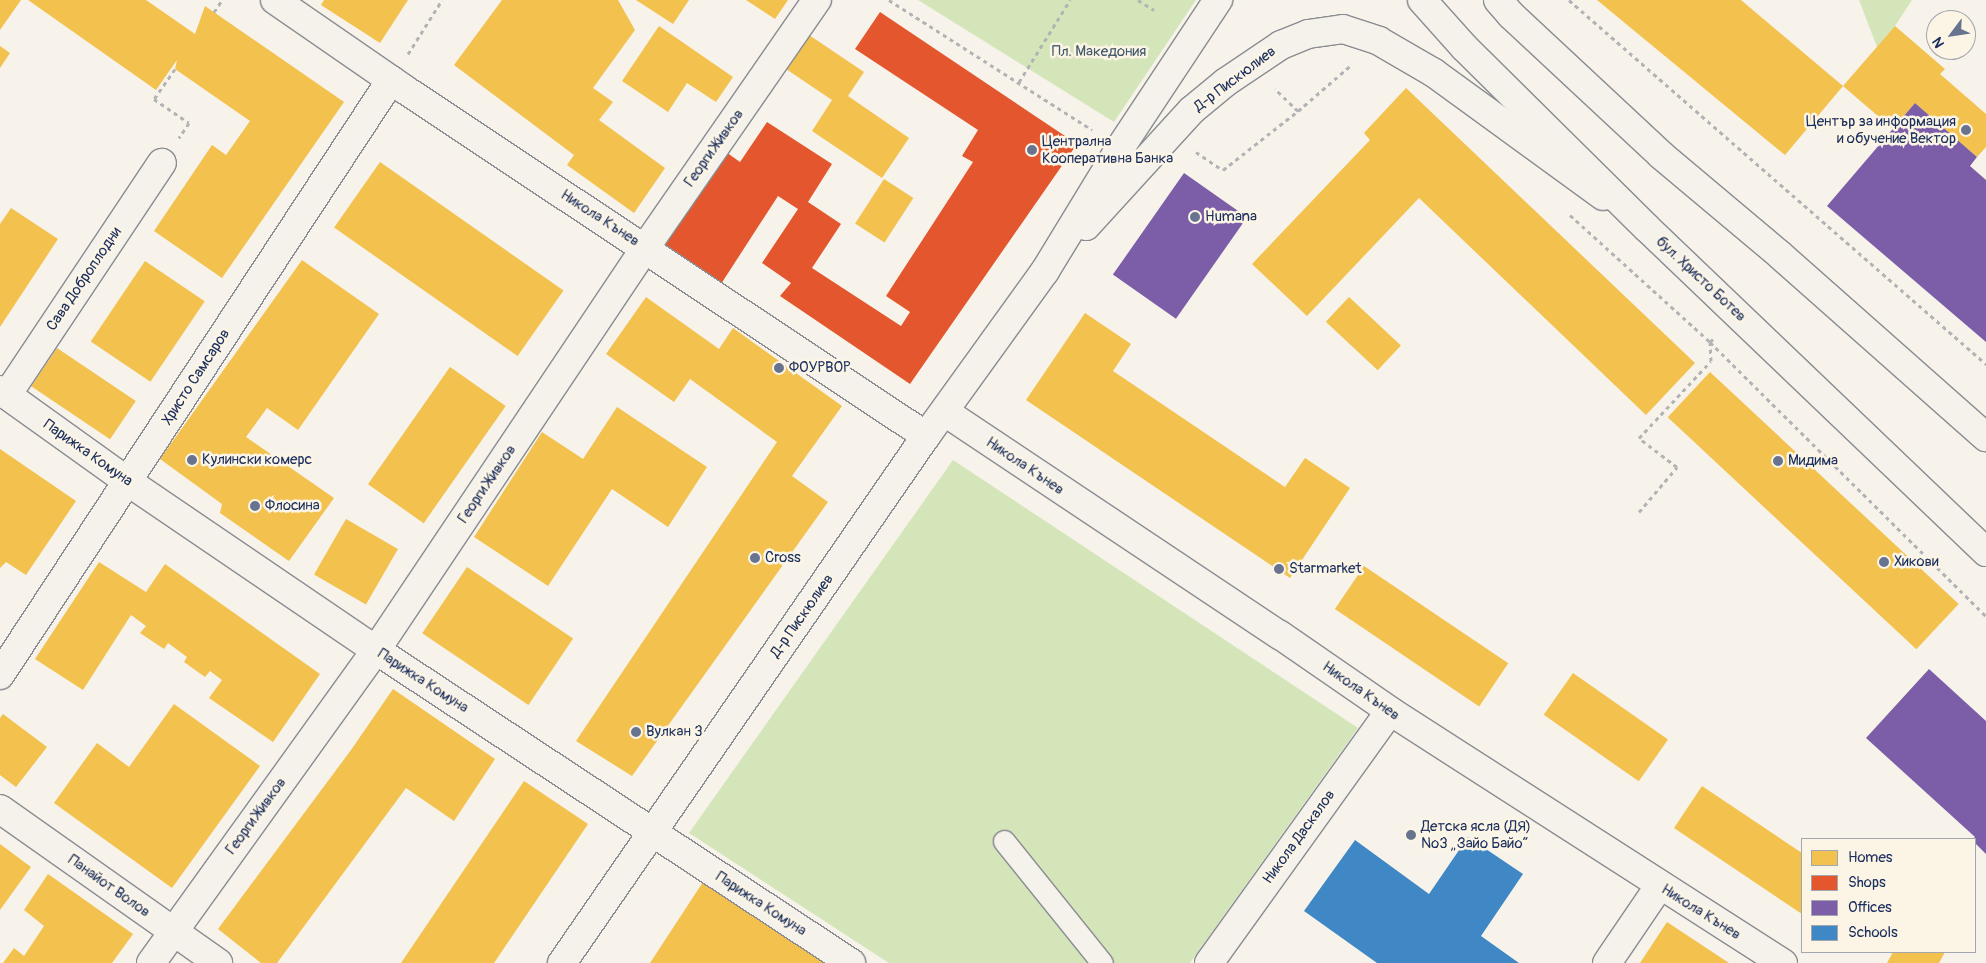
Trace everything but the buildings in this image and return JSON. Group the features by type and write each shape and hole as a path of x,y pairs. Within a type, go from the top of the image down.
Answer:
{"street":[{"name":"Георги Живков","path":"151,963 376,650 645,248 817,0"},
{"name":"Д-р Пискюлиев","path":"562,963 926,436 1045,271 1120,148 1218,0"},
{"name":"бул. Христо Ботев","path":"1422,0 1464,47 1647,228 1986,552"},
{"path":"1498,0 1661,155 1780,255 1983,434"},
{"name":"Никола Кънев","path":"278,1 391,80 926,436"},
{"name":"Д-р Пискюлиев","path":"1045,271 1192,110 1226,82 1281,45 1308,34 1343,29 1378,41"},
{"path":"1378,41 1434,73 1647,228"},
{"name":"Христо Самсаров","path":"0,675 391,80"},
{"name":"Сава Доброплодни","path":"4,392 162,163"},
{"name":"Парижка Комуна","path":"4,392 127,481 376,650 851,963"},
{"name":"Никола Кънев","path":"945,412 1280,635 1390,711 1660,886 1783,963"},
{"name":"Никола Даскалов","path":"1209,963 1390,711"},
{"name":"Панайот Волов","path":"0,809 218,963"},
{"path":"1607,963 1660,886"}],"lane":[{"path":"1004,841 1102,963"}],"path":[{"path":"214,12 222,0"},
{"path":"391,80 442,0"},
{"path":"889,0 1120,148"},
{"path":"1019,82 1070,0"},
{"path":"1138,0 1154,10"},
{"path":"1569,0 1986,364"},
{"path":"1170,135 1223,170 1298,111 1378,41"},
{"path":"162,163 189,123 154,100 175,69"},
{"path":"1275,89 1298,111"},
{"path":"1563,208 1710,342 1986,616"},
{"path":"1639,512 1677,467 1639,438 1711,361"}],"green space":[{"name":"Пл. Македония","path":"918,0 1196,0 1114,122"},
{"path":"1859,0 1912,0 1895,26 1877,47"},
{"path":"953,460 1358,728 1190,963 889,963 689,833"}],"place":[{"name":"Център за информация и обучение Вектор","path":"1966,130"},
{"name":"Централна Кооперативна Банка","path":"1032,150"},
{"name":"Humana","path":"1195,217"},
{"name":"ФОУРВОР","path":"779,368"},
{"name":"Кулински комерс","path":"192,460"},
{"name":"Мидима","path":"1778,461"},
{"name":"Флосина","path":"255,506"},
{"name":"Cross","path":"755,558"},
{"name":"Хикови","path":"1884,562"},
{"name":"Starmarket","path":"1279,569"},
{"name":"Вулкан 3","path":"636,732"},
{"name":"Детска ясла (ДЯ) №3 „Зайо Байо“","path":"1411,835"}]}
